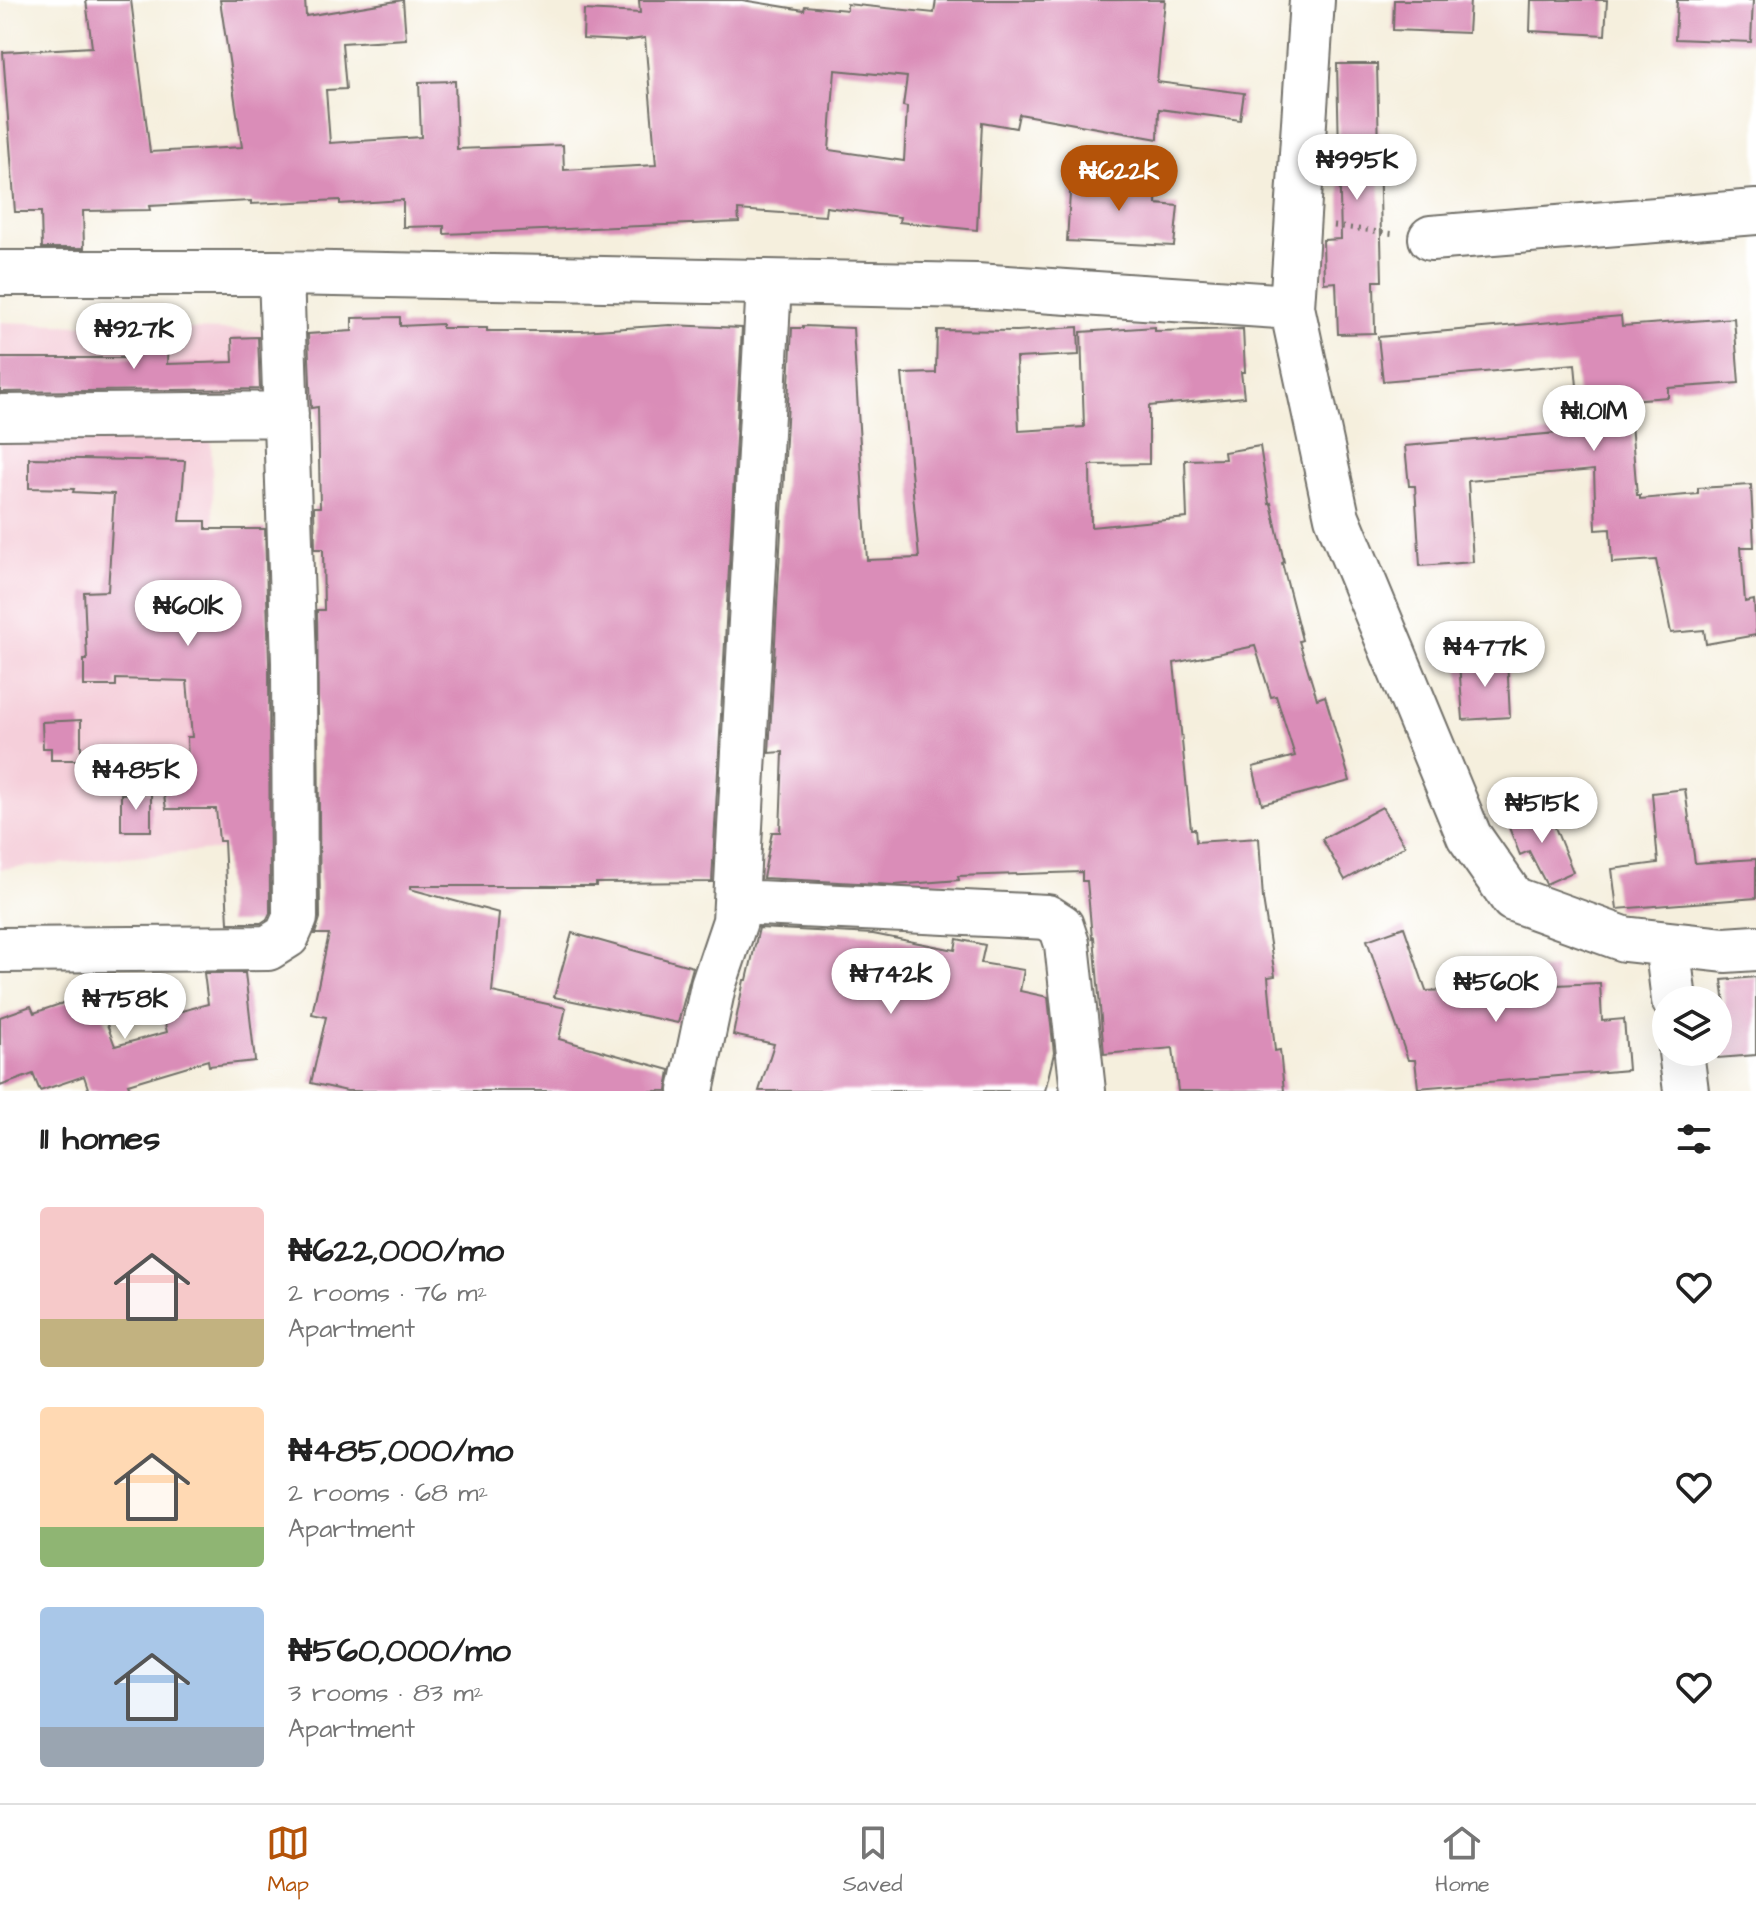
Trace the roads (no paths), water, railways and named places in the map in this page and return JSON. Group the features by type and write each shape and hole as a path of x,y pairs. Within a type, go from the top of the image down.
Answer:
{"street":[{"path":"1312,0 1292,307 1337,517 1469,836 1513,899 1624,939 1725,950 1756,948"},
{"path":"1431,238 1756,212"},
{"path":"0,273 281,273 976,286 1292,307"},
{"path":"0,950 268,948 287,936 295,918 294,662 281,273"},
{"path":"691,1091 713,986 735,921 769,283"},
{"path":"0,417 286,414"},
{"path":"736,902 1047,917 1061,926 1067,944 1083,1091"},
{"path":"1667,944 1672,986"},
{"path":"1683,1066 1686,1091"}]}
